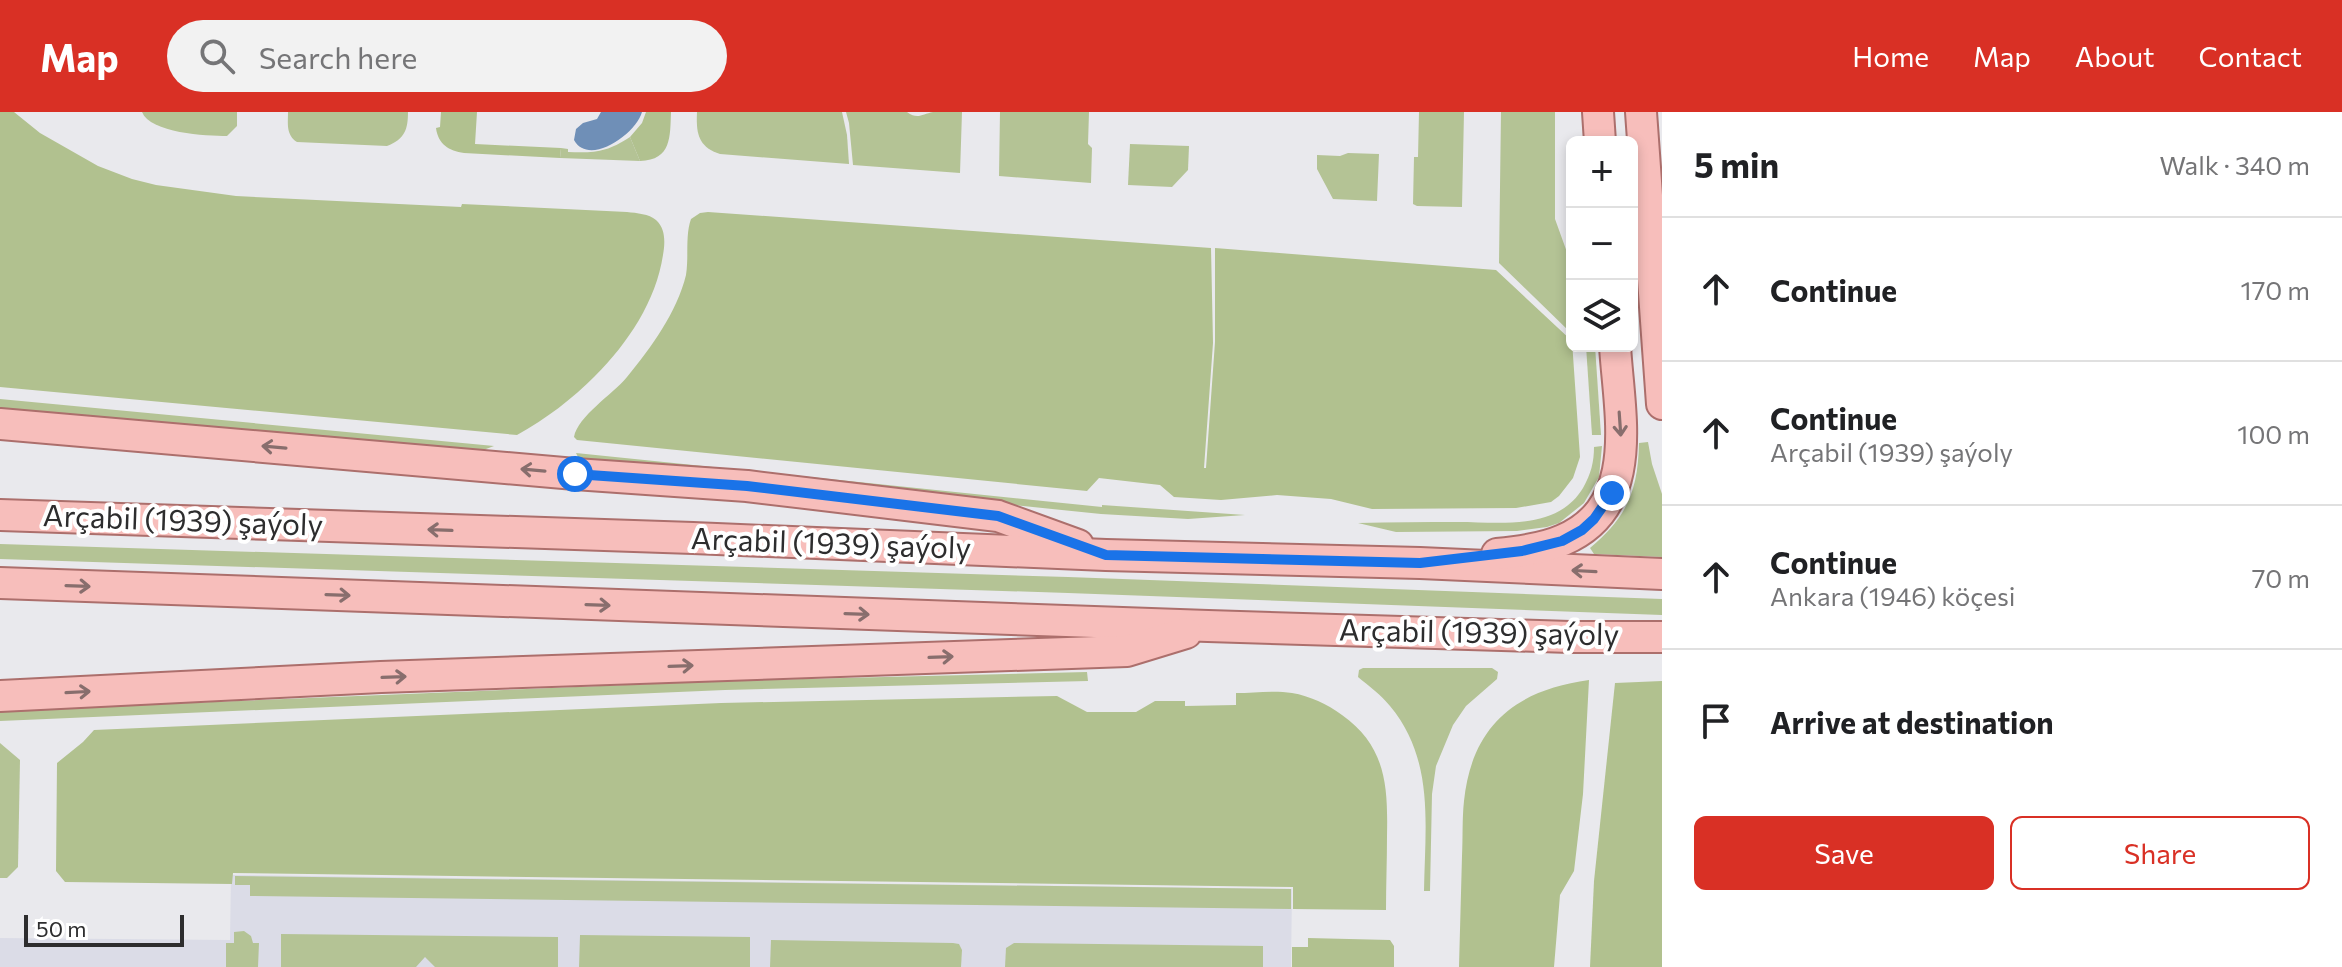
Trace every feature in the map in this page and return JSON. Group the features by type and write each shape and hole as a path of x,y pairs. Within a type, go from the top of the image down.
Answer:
{"main road":[{"path":"1598,112 1600,136"},
{"path":"1641,112 1662,404"},
{"path":"1420,563 1522,551 1562,541 1594,519 1612,493 1621,458 1615,352"},
{"path":"0,424 747,486 998,516 1106,555"},
{"name":"Arçabil (1939) şaýoly","path":"0,515 1106,555 1420,563 1662,574"},
{"name":"Arçabil (1939) şaýoly","path":"0,583 1208,626 1662,637"},
{"path":"0,696 381,677 1127,651 1208,626"}],"shaded area":[{"path":"231,875 1292,889 1291,967 0,967 0,938 230,940"}],"green space":[{"path":"0,112 14,112 40,133 98,166 156,185 236,196 643,214 656,220 663,232 659,272 639,320 607,363 568,401 517,435 0,387"},
{"path":"142,112 237,112 237,126 227,136 193,134 156,125"},
{"path":"288,112 408,112 404,133 387,146 297,142 289,133"},
{"path":"441,112 477,112 475,144 561,148 560,158 454,150 445,146 437,134"},
{"path":"646,112 671,112 670,130 664,151 650,160 640,161 630,137 642,123"},
{"path":"697,112 842,112 849,164 720,154 707,147 700,138"},
{"path":"846,112 907,112 917,116 933,112 962,112 960,173 853,165"},
{"path":"1000,112 1089,112 1091,183 999,176"},
{"path":"1419,112 1464,112 1462,207 1413,204"},
{"path":"1501,112 1555,112 1555,219 1566,249 1566,328 1499,263"},
{"path":"630,137 640,161 560,158 561,148 568,149 568,152 594,152 608,149"},
{"path":"1130,144 1189,146 1188,170 1172,187 1128,185"},
{"path":"1348,153 1379,154 1377,201 1333,199 1317,169 1317,155 1340,156"},
{"path":"700,213 1211,248 1213,343 1204,468 1215,342 1215,248 1496,270 1566,335 1566,352 1573,352 1580,457 1573,478 1551,502 1516,508 1372,509 1331,499 1277,495 1221,500 1174,497 1160,485 1099,478 1087,491 577,440 574,437 582,421 627,377 670,316 686,275 691,219"},
{"path":"1586,352 1595,352 1601,435 1592,435"},
{"path":"0,399 494,446 471,452 0,408"},
{"path":"1648,442 1662,494 1662,557 1594,554 1590,548 1613,525 1628,502 1636,475 1639,443"},
{"path":"1602,446 1599,477 1584,503 1559,523 1547,527 1517,531 1396,532 1358,523 1510,523 1543,518 1572,502 1588,478 1594,447"},
{"path":"576,453 1102,507 1245,515 1188,519 1101,514 582,461"},
{"path":"0,544 1662,599 1662,615 0,559"},
{"path":"1492,668 1498,672 1497,679 1466,706 1453,725 1436,766 1432,794 1430,891 1424,891 1426,818 1421,771 1404,727 1390,706 1358,677 1359,670"},
{"path":"1087,672 1088,681 725,690 0,721 0,712 39,709 724,681"},
{"path":"1589,680 1583,794 1574,871 1560,895 1554,967 1459,967 1463,808 1477,751 1502,716 1519,703 1540,692"},
{"path":"1662,681 1662,967 1590,967 1594,881 1615,683"},
{"path":"1285,692 1312,698 1342,715 1368,740 1381,768 1387,800 1386,910 1293,909 1293,887 233,873 232,884 65,882 56,871 57,763 94,730 721,703 1057,696 1087,712 1136,712 1155,701 1185,701 1185,706 1236,705 1236,693"},
{"path":"0,743 20,760 18,867 7,878 0,878"},
{"path":"235,876 1291,889 1291,909 250,896 250,885 235,885"},
{"path":"244,931 251,936 253,943 259,943 258,967 226,967 226,943 234,943 234,932"},
{"path":"281,934 558,937 558,967 435,967 425,957 416,967 281,967"},
{"path":"580,935 750,937 750,967 579,967"},
{"path":"1308,938 1390,940 1394,946 1394,967 1292,967 1292,947 1308,947"},
{"path":"771,940 953,943 959,944 962,950 961,967 770,967"},
{"path":"1014,943 1263,946 1263,967 1005,967 1006,948"}],"water":[{"path":"601,112 642,112 622,138 601,149 581,147 574,140 576,129 583,123 597,119"}],"route":[{"path":"575,474 747,486 998,516 1106,555 1420,563 1522,551 1562,541 1594,519 1612,493"}]}
